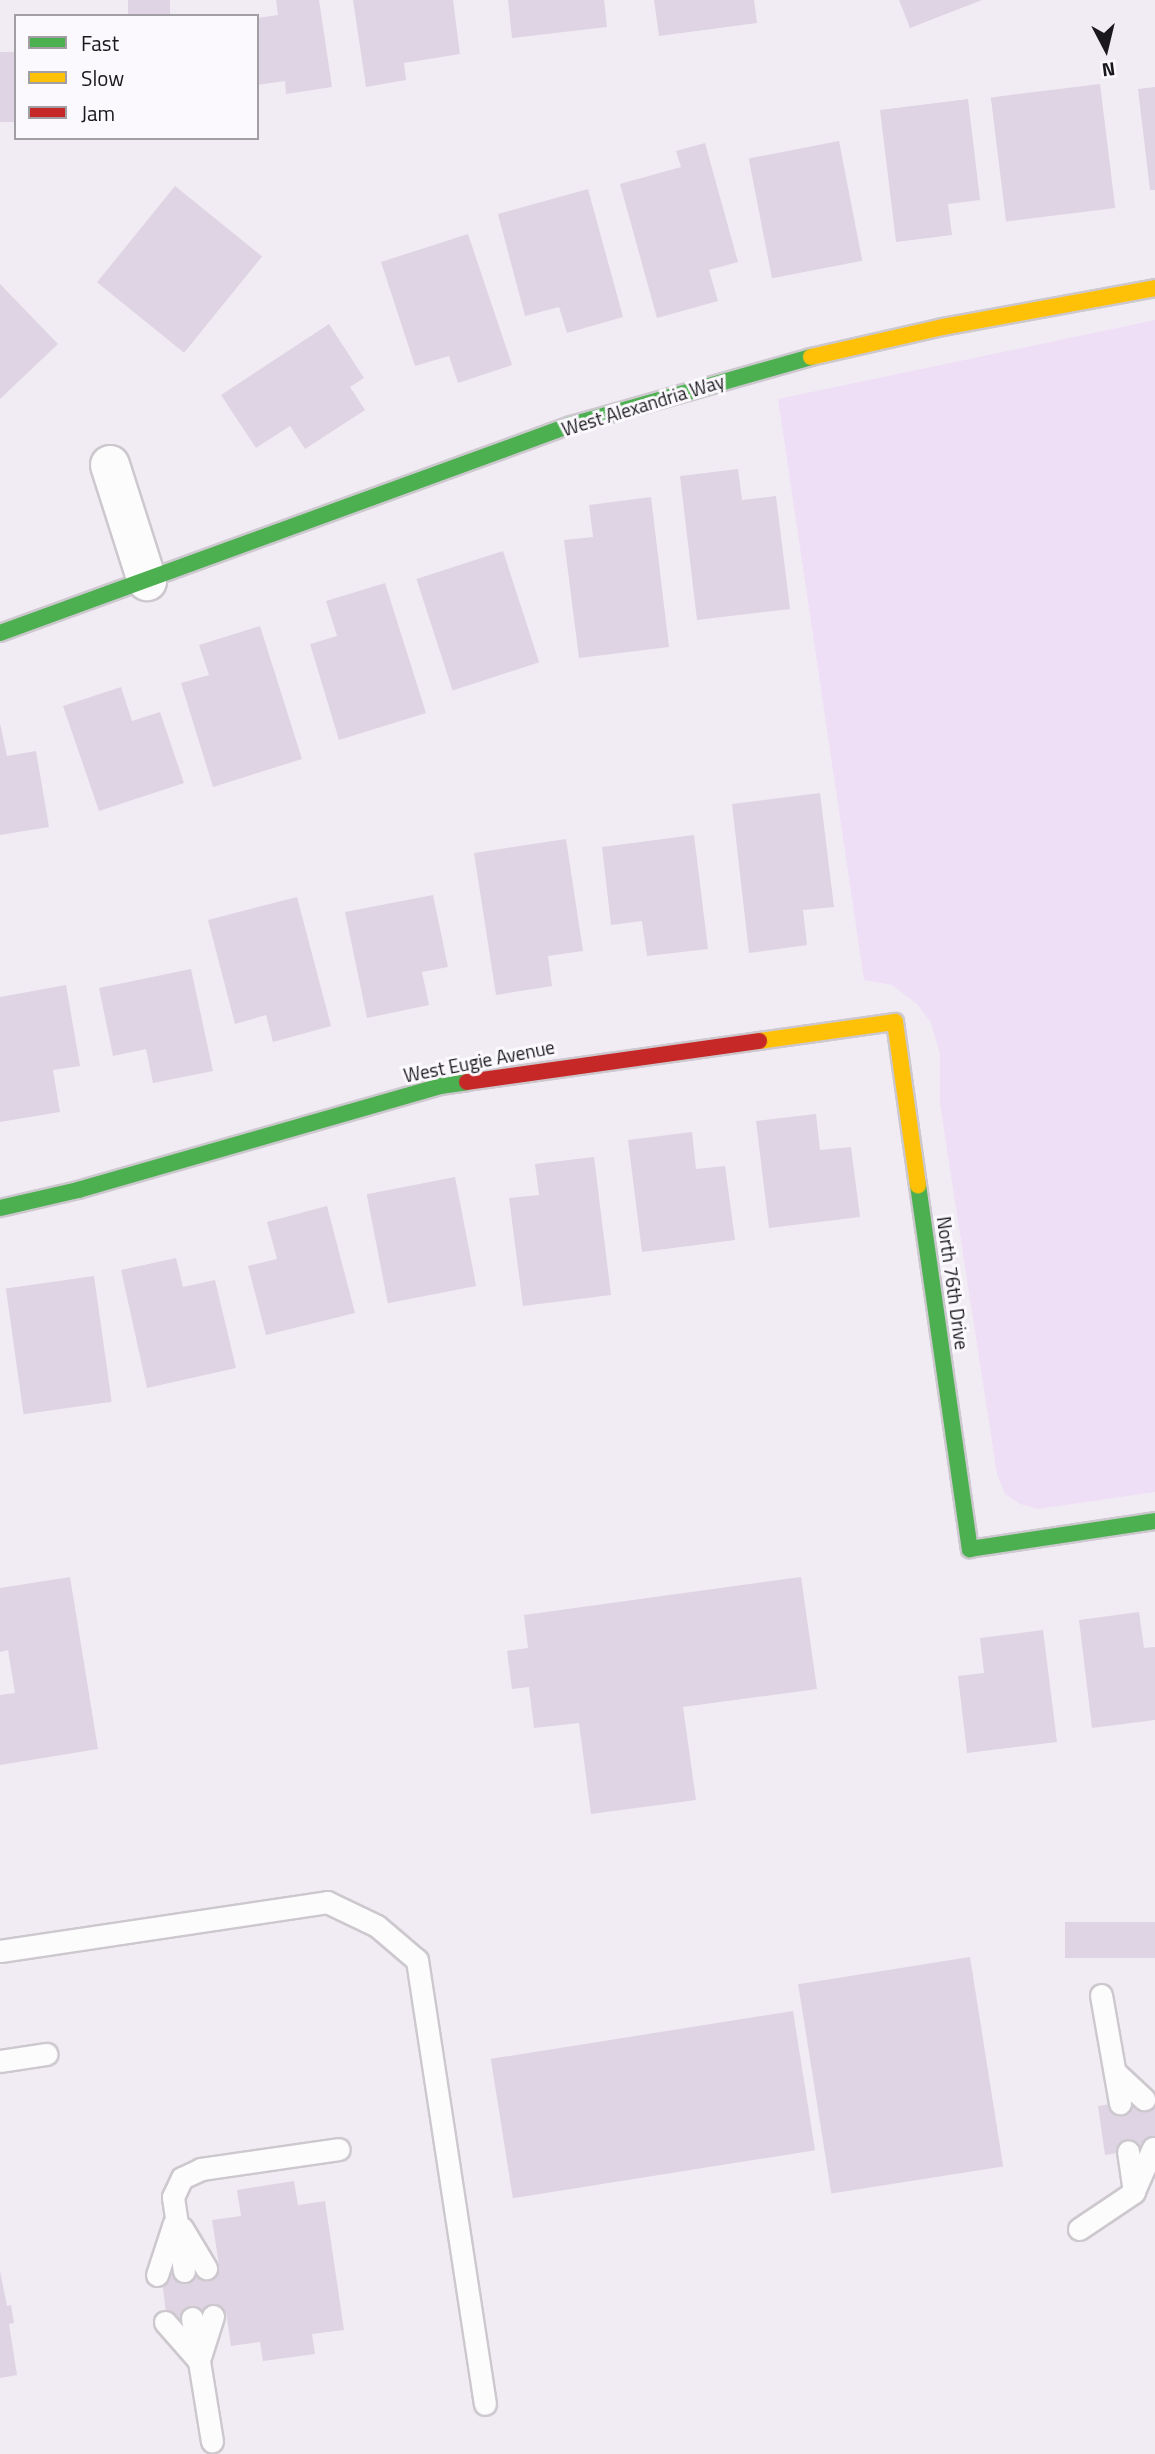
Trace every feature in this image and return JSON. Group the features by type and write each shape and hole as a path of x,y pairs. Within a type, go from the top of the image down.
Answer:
{"street":[{"name":"West Alexandria Way","path":"0,633 572,425 648,402 774,366 943,327 1155,288"},
{"path":"110,465 147,581"},
{"name":"West Eugie Avenue","path":"0,1208 78,1190 440,1086 895,1022"},
{"name":"North 76th Drive","path":"895,1022 970,1549 1155,1521"}],"lane":[{"path":"0,1951 327,1902 377,1926 417,1960 485,2404"},
{"path":"1101,1995 1121,2103"},
{"path":"0,2062 46,2054"},
{"path":"1115,2072 1144,2099"},
{"path":"1079,2229 1134,2192 1153,2148"},
{"path":"184,2272 173,2197 182,2178 201,2169 339,2149"},
{"path":"1128,2151 1134,2192"},
{"path":"176,2217 206,2268"},
{"path":"157,2275 176,2217"},
{"path":"203,2317 199,2361 212,2441"},
{"path":"165,2322 199,2361"}],"shaded area":[{"path":"1155,320 1155,1492 1038,1509 1020,1504 1005,1494 997,1474 940,1104 940,1054 931,1023 917,1004 892,985 864,980 778,399"}],"building":[{"path":"128,0 170,0 170,14 128,14"},
{"path":"276,0 319,0 332,87 286,94 285,81 259,85 259,18 278,15"},
{"path":"353,0 453,0 460,54 404,63 406,80 366,87"},
{"path":"508,0 604,0 607,27 512,38"},
{"path":"654,0 754,0 757,23 659,36"},
{"path":"899,0 982,0 910,28"},
{"path":"0,52 14,52 14,122 0,122"},
{"path":"1100,84 1115,208 1006,221 991,97"},
{"path":"1155,87 1155,190 1150,190 1138,89"},
{"path":"968,99 980,200 948,204 952,235 896,242 880,110"},
{"path":"839,141 862,261 772,278 749,159"},
{"path":"705,143 738,262 709,270 718,301 657,318 620,184 681,167 676,151"},
{"path":"175,186 262,256 184,353 97,282"},
{"path":"588,189 623,317 567,333 559,307 525,316 498,214"},
{"path":"468,234 512,365 458,383 449,356 415,366 381,262"},
{"path":"0,284 58,344 0,399"},
{"path":"329,324 364,378 350,387 365,410 305,449 290,426 256,448 221,395"},
{"path":"738,469 742,500 776,496 790,609 697,620 680,476"},
{"path":"651,497 669,647 579,658 564,540 593,537 589,505"},
{"path":"503,551 539,662 453,690 416,579"},
{"path":"385,583 426,713 339,740 310,644 337,636 326,601"},
{"path":"260,626 302,759 213,787 181,683 209,675 199,645"},
{"path":"121,687 132,721 160,712 184,783 99,811 63,706"},
{"path":"0,723 7,756 36,751 49,827 0,835"},
{"path":"820,793 834,907 803,910 807,945 749,953 732,804"},
{"path":"694,835 708,949 647,956 642,921 611,925 602,847"},
{"path":"566,839 583,951 548,956 552,986 496,995 474,853"},
{"path":"433,895 448,967 422,972 429,1005 367,1018 345,912"},
{"path":"297,897 331,1026 273,1042 266,1015 235,1024 208,920"},
{"path":"191,969 213,1071 153,1083 146,1049 113,1056 99,988"},
{"path":"66,985 80,1066 53,1070 60,1112 0,1122 0,997"},
{"path":"816,1114 820,1150 851,1147 860,1217 769,1228 756,1121"},
{"path":"692,1132 696,1169 725,1166 735,1240 642,1252 628,1140"},
{"path":"594,1157 611,1295 523,1306 509,1198 539,1195 535,1164"},
{"path":"455,1177 476,1286 388,1303 367,1194"},
{"path":"327,1206 355,1313 266,1335 248,1266 277,1259 267,1222"},
{"path":"176,1258 183,1287 215,1280 236,1368 147,1388 121,1270"},
{"path":"94,1276 112,1402 24,1414 6,1288"},
{"path":"70,1577 98,1749 0,1765 0,1695 15,1693 8,1650 0,1652 0,1588"},
{"path":"801,1577 817,1689 683,1707 696,1800 591,1814 579,1723 534,1728 529,1687 512,1689 507,1651 528,1648 524,1615"},
{"path":"1139,1612 1144,1648 1155,1647 1155,1720 1092,1728 1079,1620"},
{"path":"1043,1630 1057,1742 967,1753 958,1676 984,1673 980,1638"},
{"path":"1065,1922 1155,1922 1155,1958 1065,1958"},
{"path":"970,1957 1003,2166 831,2194 798,1984"},
{"path":"793,2011 815,2150 513,2198 491,2059"},
{"path":"1155,2097 1155,2147 1105,2155 1098,2106"},
{"path":"294,2181 298,2205 325,2201 344,2330 312,2334 315,2354 263,2361 260,2342 231,2346 226,2312 167,2320 161,2273 219,2265 212,2220 241,2216 237,2190"},
{"path":"0,2271 7,2306 11,2305 14,2323 9,2324 17,2375 0,2378"}],"traffic: fast":[{"path":"0,633 571,425 811,357"},
{"path":"0,1208 78,1190 440,1086 467,1082"},
{"path":"918,1185 970,1549 1155,1521"}],"traffic: slow":[{"path":"811,357 943,327 1155,288"},
{"path":"759,1041 895,1022 918,1185"}],"traffic: jam":[{"path":"467,1082 759,1041"}]}
